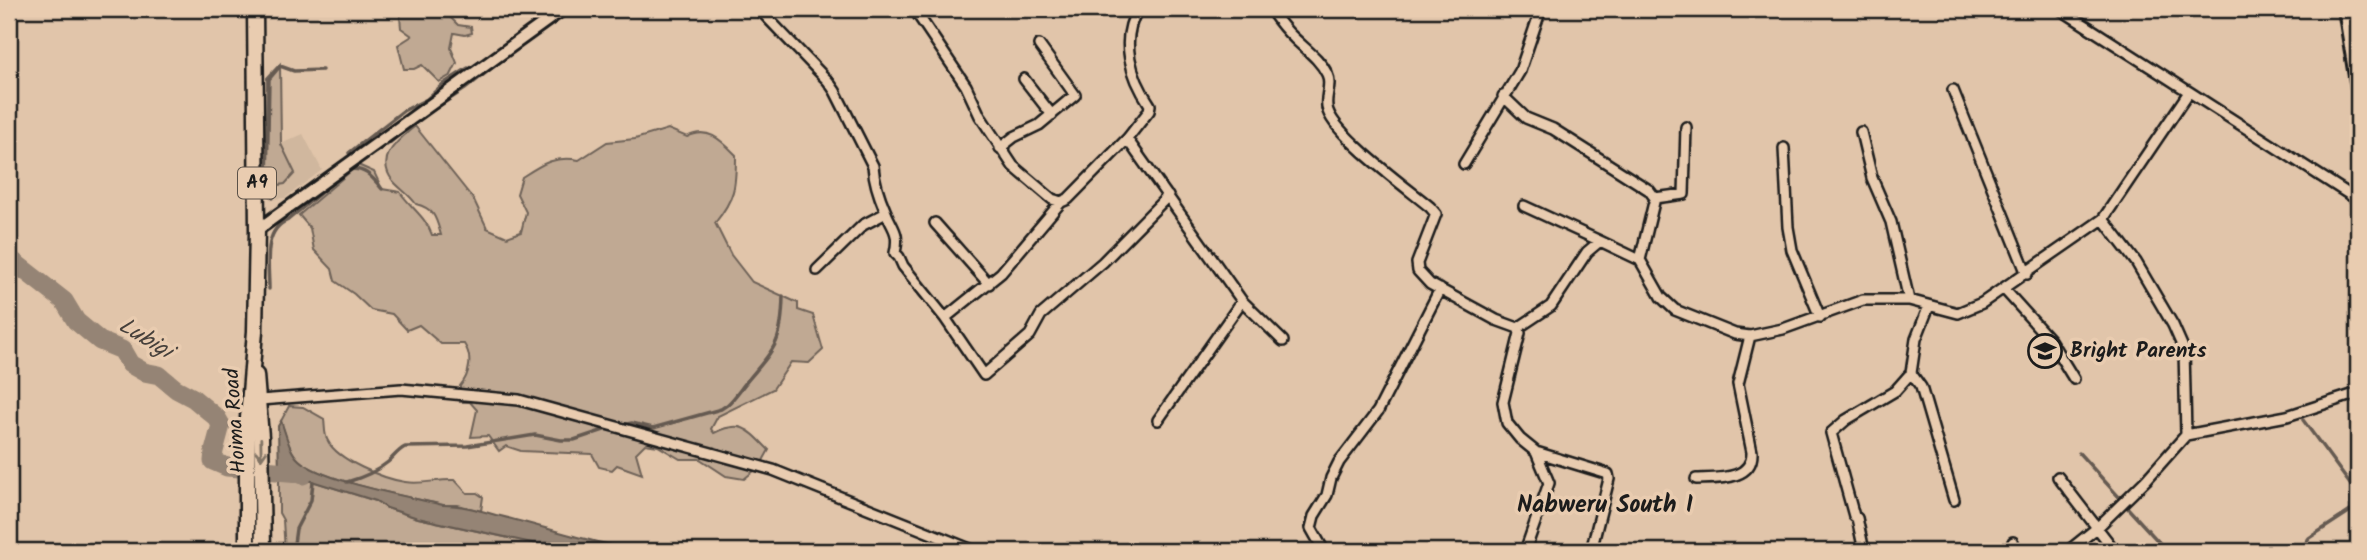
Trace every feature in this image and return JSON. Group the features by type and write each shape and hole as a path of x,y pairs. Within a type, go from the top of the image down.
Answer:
{"main road":[{"name":"A9","path":"253,357 257,230 256,9"},
{"path":"2345,9 2358,89"},
{"name":"Hoima Road","path":"253,357 260,400 263,551"},
{"name":"Hoima Road","path":"247,551 247,422 253,357"}],"street":[{"path":"257,230 563,9"},
{"path":"759,9 835,91 873,166 886,213 894,225 898,239 895,253 984,375 1030,335 1041,315 1103,262 1168,196"},
{"path":"914,9 966,86 980,116 1013,166 1052,199 1061,202"},
{"path":"945,318 1001,273 1061,202 1068,199 1127,139 1149,111 1150,105 1136,85 1130,64 1130,33 1138,9"},
{"path":"1270,9 1328,75 1326,102 1335,123 1379,166 1436,214 1417,263 1418,271 1430,284 1496,320 1518,328"},
{"path":"1464,164 1520,71 1541,9"},
{"path":"2060,9 2358,200"},
{"path":"1000,148 1039,125 1075,96 1039,45"},
{"path":"1024,79 1052,115"},
{"path":"1953,90 2027,274"},
{"path":"1524,206 1640,260 1661,297 1675,310 1735,334 1750,336 1820,317 1863,300 1909,300 1958,313 1982,303 2004,289 2103,219 2189,92"},
{"path":"1503,96 1526,118 1553,129 1649,190 1655,198"},
{"path":"1655,198 1684,194 1686,127"},
{"path":"1861,132 1872,178 1891,222 1909,300"},
{"path":"1127,139 1241,301 1283,341"},
{"path":"1784,148 1788,227 1792,250 1820,317"},
{"path":"1640,260 1655,198"},
{"path":"817,270 863,225 886,213"},
{"path":"2103,219 2136,262 2173,325 2184,350 2186,435"},
{"path":"935,223 989,284"},
{"path":"1518,328 1551,306 1587,252 1601,242"},
{"path":"1324,551 1311,528 1314,516 1327,495 1339,462 1378,411 1440,289"},
{"path":"2004,289 2050,340 2074,379"},
{"path":"1158,420 1241,301"},
{"path":"1860,550 1857,517 1854,516 1831,433 1846,420 1895,391 1911,373 1916,338 1929,306"},
{"path":"1518,328 1520,333 1502,408 1507,423 1520,439 1536,452 1608,474 1591,551"},
{"path":"1696,480 1730,478 1751,463 1752,452 1738,384 1750,336"},
{"path":"1911,373 1921,387 1954,500"},
{"path":"260,400 401,389 519,400 773,470 975,551"},
{"path":"2068,551 2098,527 2146,480 2186,435 2287,416 2358,393"},
{"path":"1525,551 1549,483 1536,452"},
{"path":"2057,477 2115,551"}],"shaded area":[{"path":"404,9 442,9 458,25 471,27 472,33 454,33 451,48 457,63 451,75 439,82 422,65 414,69 404,69 398,45 412,36 401,28 400,17"},
{"path":"280,64 281,144 295,173 285,184 265,187 267,78"},
{"path":"415,126 474,200 487,228 507,237 521,232 526,212 517,194 522,177 549,162 579,160 607,142 635,139 668,129 687,137 708,134 730,149 736,155 735,184 727,206 715,223 731,255 752,282 798,303 798,310 813,315 823,350 809,363 791,362 773,389 718,416 711,429 714,433 738,427 750,432 769,450 760,466 744,479 726,476 700,459 680,459 658,446 645,444 636,453 642,474 617,465 612,470 599,467 592,454 521,451 506,446 499,451 488,436 471,437 477,410 470,402 460,402 460,386 469,365 469,354 464,344 441,344 419,325 407,330 392,314 371,310 335,281 332,269 314,250 310,228 299,215 358,165 374,172 382,189 400,192 422,218 432,235 441,235 431,212 416,204 393,181 386,164 391,150"},
{"path":"303,134 322,170 285,198 271,199 267,196 265,187 285,184 281,144"},
{"path":"289,406 303,407 324,419 328,441 351,462 374,473 405,482 455,480 467,493 477,493 483,497 481,511 367,487 310,468 299,460 286,437 281,421"},
{"path":"281,421 290,447 299,460 326,475 595,541 655,551 569,551 418,518 387,508 376,501 296,476 290,479 279,477 278,426"},
{"path":"296,476 376,501 387,508 418,518 569,551 285,551 283,520 279,513 279,477 290,479"}],"waterway":[{"path":"421,118 465,89 511,53"},
{"path":"273,198 267,193 269,79 280,66 294,71 322,70"},
{"path":"349,153 403,111 427,99 443,84 468,68"},
{"path":"387,145 409,127"},
{"path":"365,158 379,150"},
{"path":"269,289 269,250 274,232 280,225 348,170 363,171 382,189"},
{"name":"Lubigi","path":"9,258 64,301 76,321 100,341 122,350 130,364 144,372 159,375 217,418 221,425 213,461 227,467 303,475"},
{"path":"621,425 632,423 653,428 727,405 772,350 779,333 783,296"},
{"path":"2303,420 2358,495"},
{"path":"347,482 378,469 405,447 467,446 535,435 574,440 610,428"},
{"path":"2079,453 2119,497"},
{"path":"293,551 296,529 311,500 313,482"},
{"path":"2124,504 2167,551"},
{"path":"2300,551 2309,538 2358,506"}],"place":[{"name":"Bright Parents","path":"2045,351"}],"district":[{"name":"Nabweru South I","path":"1605,505"}]}
